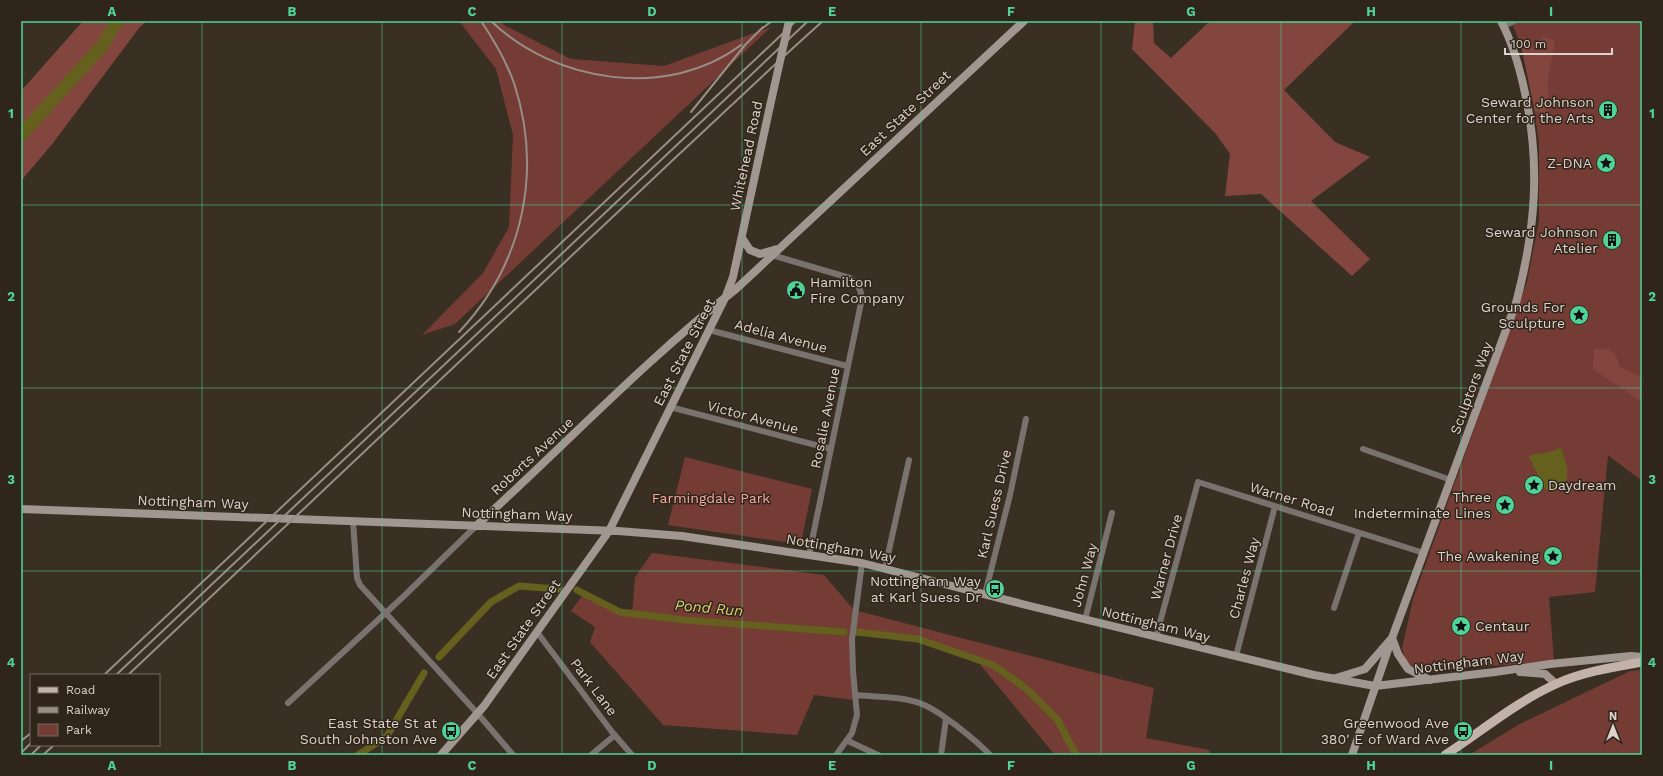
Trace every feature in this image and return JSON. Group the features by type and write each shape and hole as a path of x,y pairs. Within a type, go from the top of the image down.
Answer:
{"main road":[{"path":"1445,755 1495,720 1556,684 1604,670 1642,662"}],"street":[{"name":"Whitehead Road","path":"726,296 733,278 789,21"},
{"name":"East State Street","path":"441,755 478,714 609,530 726,296 780,248 1024,21"},
{"path":"1503,23 1514,21"},
{"name":"Sculptors Way","path":"1352,755 1392,638 1516,303 1528,251 1532,224 1535,183 1531,124 1523,81 1503,23"},
{"path":"742,238 750,250 760,254 780,248"},
{"name":"Rosalie Avenue","path":"772,255 850,278 859,286 862,297 810,555"},
{"name":"Roberts Avenue","path":"288,703 627,384 726,296"},
{"name":"Adelia Avenue","path":"709,330 847,366"},
{"name":"Victor Avenue","path":"670,407 831,449"},
{"name":"Karl Suess Drive","path":"985,594 1010,495 1026,419"},
{"path":"1363,449 1451,480"},
{"path":"885,568 909,460"},
{"name":"Warner Road","path":"1198,482 1424,553"},
{"name":"Warner Drive","path":"1156,637 1198,482"},
{"name":"Charles Way","path":"1236,656 1275,506"},
{"name":"Nottingham Way","path":"21,509 609,530 682,536 862,563 1085,620 1334,679 1375,686 1550,664 1631,656 1642,657"},
{"name":"John Way","path":"1085,620 1112,513"},
{"path":"353,521 357,578 360,585 478,714 513,755"},
{"path":"1334,608 1359,533"},
{"path":"836,755 848,741 854,729 857,715 852,639 862,563"},
{"name":"Park Lane","path":"537,632 615,735 632,755"},
{"path":"1334,679 1365,670 1392,638 1398,654 1408,669 1430,680"},
{"path":"1495,672 1545,674 1556,684"},
{"path":"855,694 912,701 931,708 990,755"},
{"path":"937,755 942,752 946,719"},
{"path":"591,755 615,735"},
{"path":"848,741 878,755"}],"green space":[{"path":"459,21 500,21 504,25 571,59 664,66 771,27 455,324 422,335 483,273 509,227 513,135 496,69"},
{"name":"Grounds For Sculpture","path":"1511,21 1642,21 1642,481 1608,455 1595,592 1549,597 1554,661 1431,671 1423,670 1412,666 1406,659 1402,649 1413,599 1527,282 1539,221 1539,143 1534,108 1521,45"},
{"name":"Farmingdale Park","path":"685,457 812,489 801,543 799,544 668,525"},
{"path":"652,553 824,575 854,610 1154,688 1146,738 1209,750 1211,755 1055,755 978,662 911,637 851,635 854,700 814,695 797,735 663,725 590,642 595,627 571,611 584,593 632,616 635,577"},
{"path":"1642,670 1642,755 1469,755 1518,725 1630,671"}],"shaded area":[{"path":"83,21 147,21 139,28 53,143 21,181 21,91"},
{"path":"1135,21 1153,21 1154,43 1171,58 1210,21 1355,21 1284,90 1335,142 1370,157 1311,201 1370,259 1352,276 1261,194 1225,196 1230,154 1216,134 1132,49"},
{"path":"1544,37 1555,40 1548,78 1549,115 1547,119 1539,111 1535,112 1521,45 1532,48"},
{"path":"1594,349 1605,349 1615,353 1620,367 1642,378 1642,402 1593,369"},
{"path":"1561,447 1567,470 1566,481 1558,490 1549,491 1546,490 1529,456 1553,451"}],"waterway":[{"path":"21,135 102,46 117,21"},
{"name":"Pond Run","path":"439,657 491,602 519,586 558,589"},
{"name":"Pond Run","path":"577,590 620,612 684,620 844,632"},
{"name":"Pond Run","path":"857,632 918,639 993,665 1027,689 1057,719 1076,755"},
{"name":"Pond Run","path":"358,755 387,736 424,673"}],"railway":[{"path":"459,332 481,305 499,277 512,247 521,215 526,183 527,150 523,116 514,83 499,51 481,21"},
{"path":"491,21 517,42 547,59 579,70 613,77 647,78 680,73 712,62 741,45"},
{"path":"760,30 772,21"},
{"path":"105,674 796,21"},
{"path":"117,674 808,21"},
{"path":"129,674 675,158 823,21"},
{"path":"691,112 745,45 763,27"},
{"path":"21,741 30,734"},
{"path":"21,753 30,744"},
{"path":"31,755 40,746"},
{"path":"43,755 53,746"}],"place":[{"name":"Seward Johnson Center for the Arts","path":"1608,110"},
{"name":"Z-DNA","path":"1606,163"},
{"name":"Seward Johnson Atelier","path":"1612,240"},
{"name":"Hamilton Fire Company","path":"796,290"},
{"name":"Grounds For Sculpture","path":"1579,315"},
{"name":"Daydream","path":"1534,485"},
{"name":"Three Indeterminate Lines","path":"1505,505"},
{"name":"The Awakening","path":"1553,556"},
{"name":"Nottingham Way at Karl Suess Dr","path":"995,589"},
{"name":"Centaur","path":"1461,626"},
{"name":"East State St at South Johnston Ave","path":"451,731"},
{"name":"Greenwood Ave 380' E of Ward Ave","path":"1463,731"}]}
